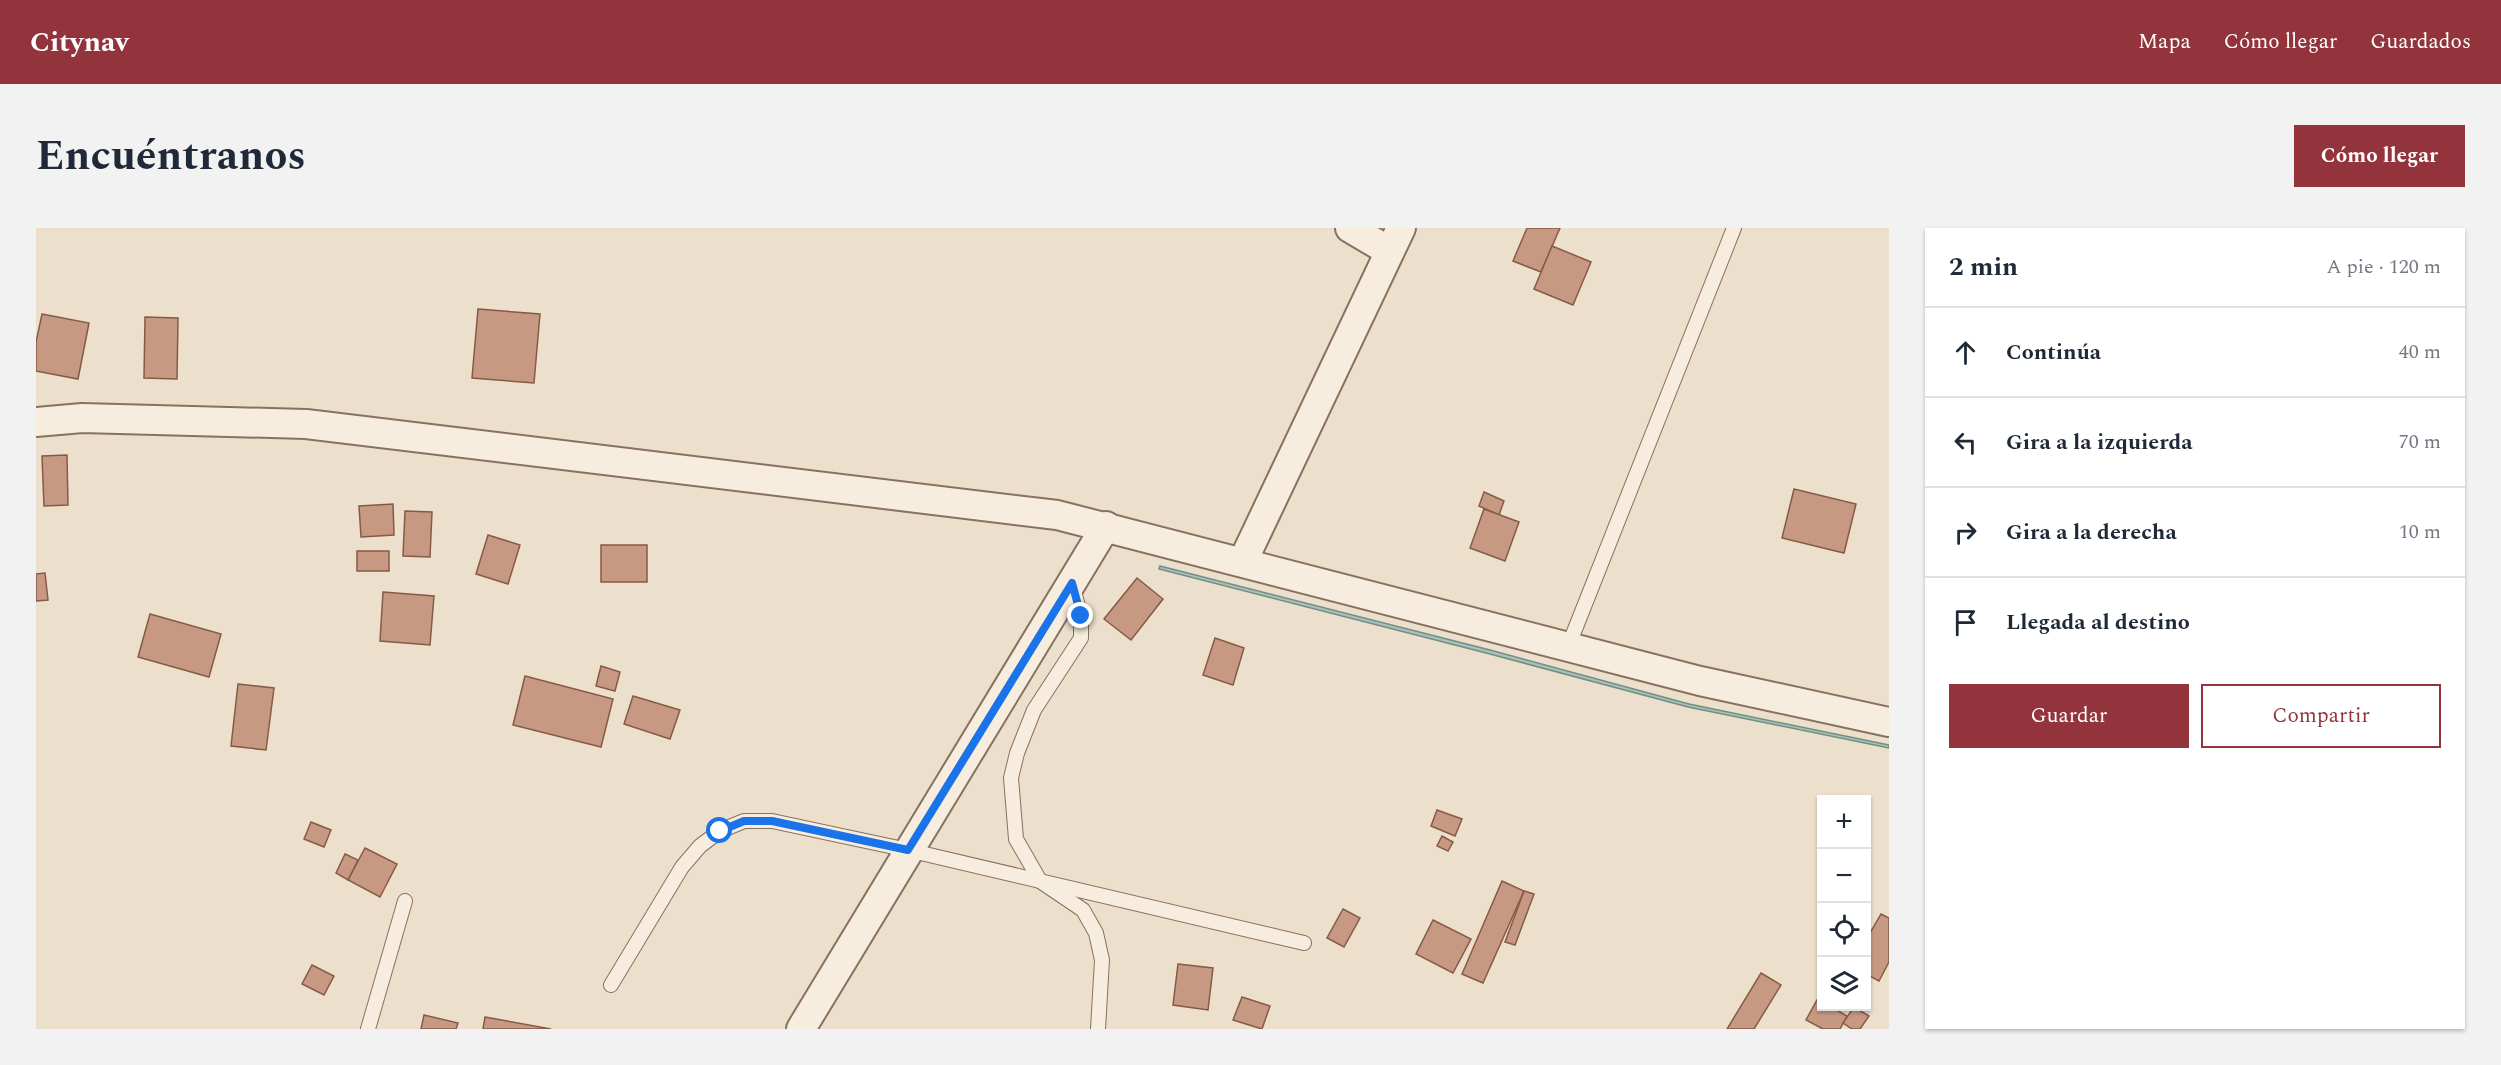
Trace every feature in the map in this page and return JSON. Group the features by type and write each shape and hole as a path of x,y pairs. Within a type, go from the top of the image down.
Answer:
{"street":[{"path":"1243,561 1395,240 1350,228"},
{"path":"36,422 82,418 306,424 1046,513 1243,561 1700,681 1889,722"},
{"path":"801,1029 1106,526"}],"lane":[{"path":"1568,647 1734,228"},
{"path":"1072,583 1081,616 1081,638 1034,710 1017,753 1011,778 1016,840 1040,881 1083,910 1096,933 1102,960 1098,1029"},
{"path":"611,985 682,867 700,846 720,831 744,821 772,821 908,850 1304,943"},
{"path":"368,1029 405,901"}],"shaded area":[{"path":"1160,566 1490,650 1689,704 1889,745 1889,748 1688,707 1159,569"}],"building":[{"path":"1527,228 1560,228 1541,272 1513,261"},
{"path":"1552,246 1591,262 1573,305 1534,289"},
{"path":"478,309 540,314 534,383 472,378"},
{"path":"42,314 89,323 78,379 36,371 36,342"},
{"path":"145,317 178,318 177,379 144,378"},
{"path":"67,455 68,505 44,506 42,456"},
{"path":"1794,489 1856,504 1844,553 1782,538"},
{"path":"1484,492 1504,501 1499,515 1479,506"},
{"path":"393,504 394,535 361,537 359,506"},
{"path":"1484,509 1519,522 1505,561 1470,548"},
{"path":"405,511 432,512 430,557 403,556"},
{"path":"488,535 520,545 508,584 476,574"},
{"path":"601,545 647,545 647,582 601,582"},
{"path":"357,551 389,551 389,571 357,571"},
{"path":"45,573 48,600 36,601 36,574"},
{"path":"1137,578 1163,599 1131,640 1104,619"},
{"path":"383,592 434,596 430,645 380,641"},
{"path":"150,614 221,634 209,677 138,657"},
{"path":"1215,638 1244,648 1233,685 1203,675"},
{"path":"601,666 620,672 615,691 596,686"},
{"path":"525,676 613,699 601,747 513,725"},
{"path":"238,684 274,688 266,750 231,746"},
{"path":"633,696 680,710 670,739 624,724"},
{"path":"1437,810 1462,819 1455,836 1431,826"},
{"path":"311,822 331,830 324,847 304,839"},
{"path":"1442,836 1453,842 1448,851 1437,846"},
{"path":"365,848 397,864 380,897 348,880"},
{"path":"345,854 358,860 348,880 336,873"},
{"path":"1502,881 1524,891 1483,983 1462,974"},
{"path":"1524,891 1534,894 1515,945 1505,942"},
{"path":"1343,909 1360,918 1344,947 1327,938"},
{"path":"1881,914 1889,918 1889,962 1879,981 1871,977 1871,931"},
{"path":"1433,920 1471,939 1453,973 1416,954"},
{"path":"1178,964 1213,968 1208,1010 1173,1005"},
{"path":"312,965 334,976 324,995 302,984"},
{"path":"1761,973 1781,985 1754,1029 1727,1029"},
{"path":"1242,997 1270,1006 1262,1029 1233,1020"},
{"path":"1817,1000 1817,1011 1838,1011 1847,1016 1840,1029 1823,1029 1806,1020"},
{"path":"1851,1011 1861,1011 1869,1016 1860,1029 1852,1029 1843,1023"},
{"path":"424,1015 458,1023 456,1029 421,1029"},
{"path":"485,1017 551,1029 483,1029"}],"route":[{"path":"720,831 744,821 772,821 908,850 1072,583 1081,616"}]}
